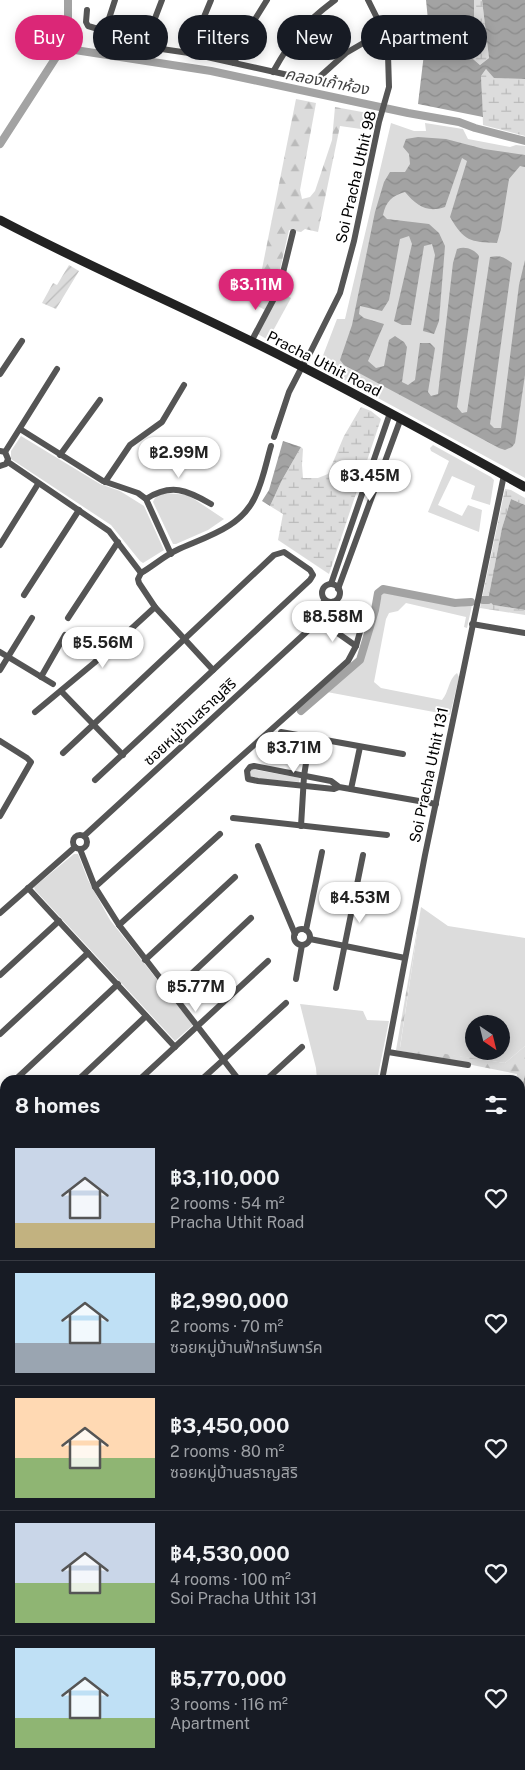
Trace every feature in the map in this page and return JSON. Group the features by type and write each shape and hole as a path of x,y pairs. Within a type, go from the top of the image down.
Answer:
{"main road":[{"name":"Pracha Uthit Road","path":"0,220 252,342 305,361 390,413 525,487"}],"street":[{"path":"110,15 115,0"},
{"path":"156,15 162,0"},
{"path":"205,15 211,0"},
{"path":"234,63 252,24 267,0"},
{"path":"273,72 294,36 335,0"},
{"name":"Soi Pracha Uthit 98","path":"368,0 374,15"},
{"path":"87,10 86,22 88,26 93,28"},
{"path":"220,60 318,80 346,53 361,44"},
{"name":"Soi Pracha Uthit 98","path":"274,437 289,392 340,293 354,241 379,122 388,95 390,72 389,60"},
{"path":"252,342 279,289 293,232"},
{"path":"0,374 22,341"},
{"path":"57,369 20,429 3,452 8,457 8,462 109,531 141,573"},
{"path":"105,482 130,445 162,422 184,385"},
{"path":"60,455 100,400"},
{"name":"ซอยหมู่บ้านสราญสิริ","path":"313,626 314,615 325,600 322,590 331,584 390,413"},
{"path":"356,646 322,622 338,596 338,589 400,418"},
{"path":"20,429 105,482 138,493 146,499 171,554"},
{"path":"213,670 156,608 139,583 138,577 141,573 171,554 226,528 247,510 255,499 260,487 271,446"},
{"path":"0,466 4,466 8,462"},
{"name":"Soi Pracha Uthit 131","path":"383,1075 472,624 504,475"},
{"path":"0,545 38,484"},
{"path":"146,499 164,489 191,494 211,504"},
{"path":"24,595 79,510"},
{"path":"68,618 118,542"},
{"path":"63,753 274,555 284,552 310,570 313,575 310,580 95,780"},
{"path":"331,584 338,589"},
{"path":"325,600 333,602"},
{"path":"35,712 156,608"},
{"path":"95,887 348,662 356,646 365,614"},
{"path":"0,670 32,618"},
{"name":"ซอยหมู่บ้านสราญสิริ","path":"0,913 78,848 72,842 74,837 79,834 84,836 313,626 322,622"},
{"path":"472,624 525,632"},
{"path":"41,677 65,635"},
{"path":"0,652 53,684"},
{"path":"61,690 122,755"},
{"path":"281,732 403,754"},
{"path":"301,826 304,776 310,738"},
{"path":"0,741 31,762 0,816"},
{"path":"351,789 360,747"},
{"path":"339,787 334,789 304,786 249,780 246,777 247,771 250,767 254,766 331,781 339,787 436,804"},
{"path":"232,818 387,835"},
{"path":"119,925 220,834"},
{"path":"84,836 87,844 78,848 95,887 119,925 235,1075"},
{"path":"258,846 295,934 295,942 302,945 307,944 310,939 306,930 322,852"},
{"path":"336,988 363,855"},
{"path":"145,960 235,877"},
{"path":"28,888 175,1047"},
{"path":"171,993 251,918"},
{"path":"0,975 59,921"},
{"path":"295,934 298,931 306,930"},
{"path":"310,939 405,958"},
{"path":"296,979 302,945"},
{"path":"0,1034 88,953"},
{"path":"144,1075 268,961"},
{"path":"20,1075 118,984"},
{"path":"206,1075 286,1003"},
{"path":"83,1075 146,1016"},
{"path":"271,1075 302,1047"},
{"path":"388,1052 468,1066"}],"green space":[{"path":"474,0 482,0 484,15 474,15"},
{"path":"487,41 489,58 487,60"},
{"path":"474,60 486,60 480,65"},
{"path":"486,69 497,78 525,79 525,136 483,125 481,76"},
{"path":"296,99 316,103 300,190 302,199 310,197 315,191 332,140 335,107 373,114 368,130 340,126 318,232 305,229 301,232 289,230 276,287 265,310 254,304 262,290 259,284"},
{"path":"391,123 414,131 426,131 425,123 463,129 468,139 510,147 516,145 525,146 525,478 319,366 337,319 345,319"},
{"path":"69,265 79,271 56,309 42,303 53,283 57,285"},
{"path":"279,292 291,298 268,340 258,334"},
{"path":"361,407 371,411 381,419 329,574 278,540 283,514 270,506 301,447 303,449 303,478 318,478 328,474 344,436"},
{"path":"21,436 100,484 120,491 144,506 164,550 143,563 111,525 11,459 11,451"},
{"path":"433,445 494,480 490,505 471,499 475,486 452,476 438,505 462,516 468,505 482,510 479,532 428,512 449,461 431,451 430,448"},
{"path":"505,489 511,490 525,498 525,505 511,499 502,528 488,600 493,605 525,610 525,615 480,608"},
{"path":"166,493 188,495 224,519 208,530 173,544 153,502 156,497"},
{"path":"383,592 457,607 472,605 467,628 464,627 466,617 406,603 398,611 389,613 386,619 374,682 381,688 442,700 457,673 459,677 450,715 327,692 360,662"},
{"path":"252,769 300,778 299,782 250,778 249,771"},
{"path":"74,854 78,854 88,880 110,920 193,1025 175,1041 35,890 34,887"},
{"path":"421,907 448,926 525,938 525,1046 510,1059 510,1015 465,1015 465,1057 400,1048"},
{"path":"421,907 400,1047 465,1057 465,1060 485,1060 505,1063 525,1046 525,1075 396,1050"},
{"path":"300,1004 363,1011 367,1020 389,1021 378,1075 317,1075"},
{"path":"484,1060 509,1060 505,1063"}],"water":[{"path":"426,0 474,0 474,15 428,15"},
{"path":"482,0 525,0 525,79 494,78 486,69 481,76 483,117 418,104 423,60 474,60 480,65 489,58 487,15 484,15"},
{"path":"418,137 446,139 484,149 525,155 525,167 520,166 509,179 497,243 469,239 459,231 450,217 467,161 462,158 445,207 428,209 418,204 405,192 393,197 388,203 383,215 387,219 429,224 439,233 445,246 439,321 434,334 423,331 435,255 432,244 424,246 411,325 402,325 394,321 412,244 409,236 400,239 389,300 382,311 360,306 359,314 364,318 384,324 368,361 376,368 384,366 389,340 395,336 404,342 407,347 402,382 408,385 415,380 420,343 430,343 435,348 428,392 431,396 438,394 453,263 457,249 466,248 472,250 479,256 457,407 462,413 467,412 490,257 499,256 504,258 512,263 490,424 494,428 501,428 519,285 525,260 525,375 515,443 512,447 505,450 344,365 340,360 352,325 375,212 384,182 390,172 405,172 410,164 409,154 403,147 406,139"},
{"path":"283,441 301,447 270,506 262,501 269,490"},
{"path":"511,499 525,505 525,610 493,605 488,600 502,528"}],"waterway":[{"path":"0,144 62,48 68,18 68,0"},
{"name":"คลองเก้าห้อง","path":"83,51 211,71 459,122 525,141"},
{"path":"301,711 360,660 375,610 378,593 383,589 455,603 471,602"},
{"path":"483,600 488,600"}]}
